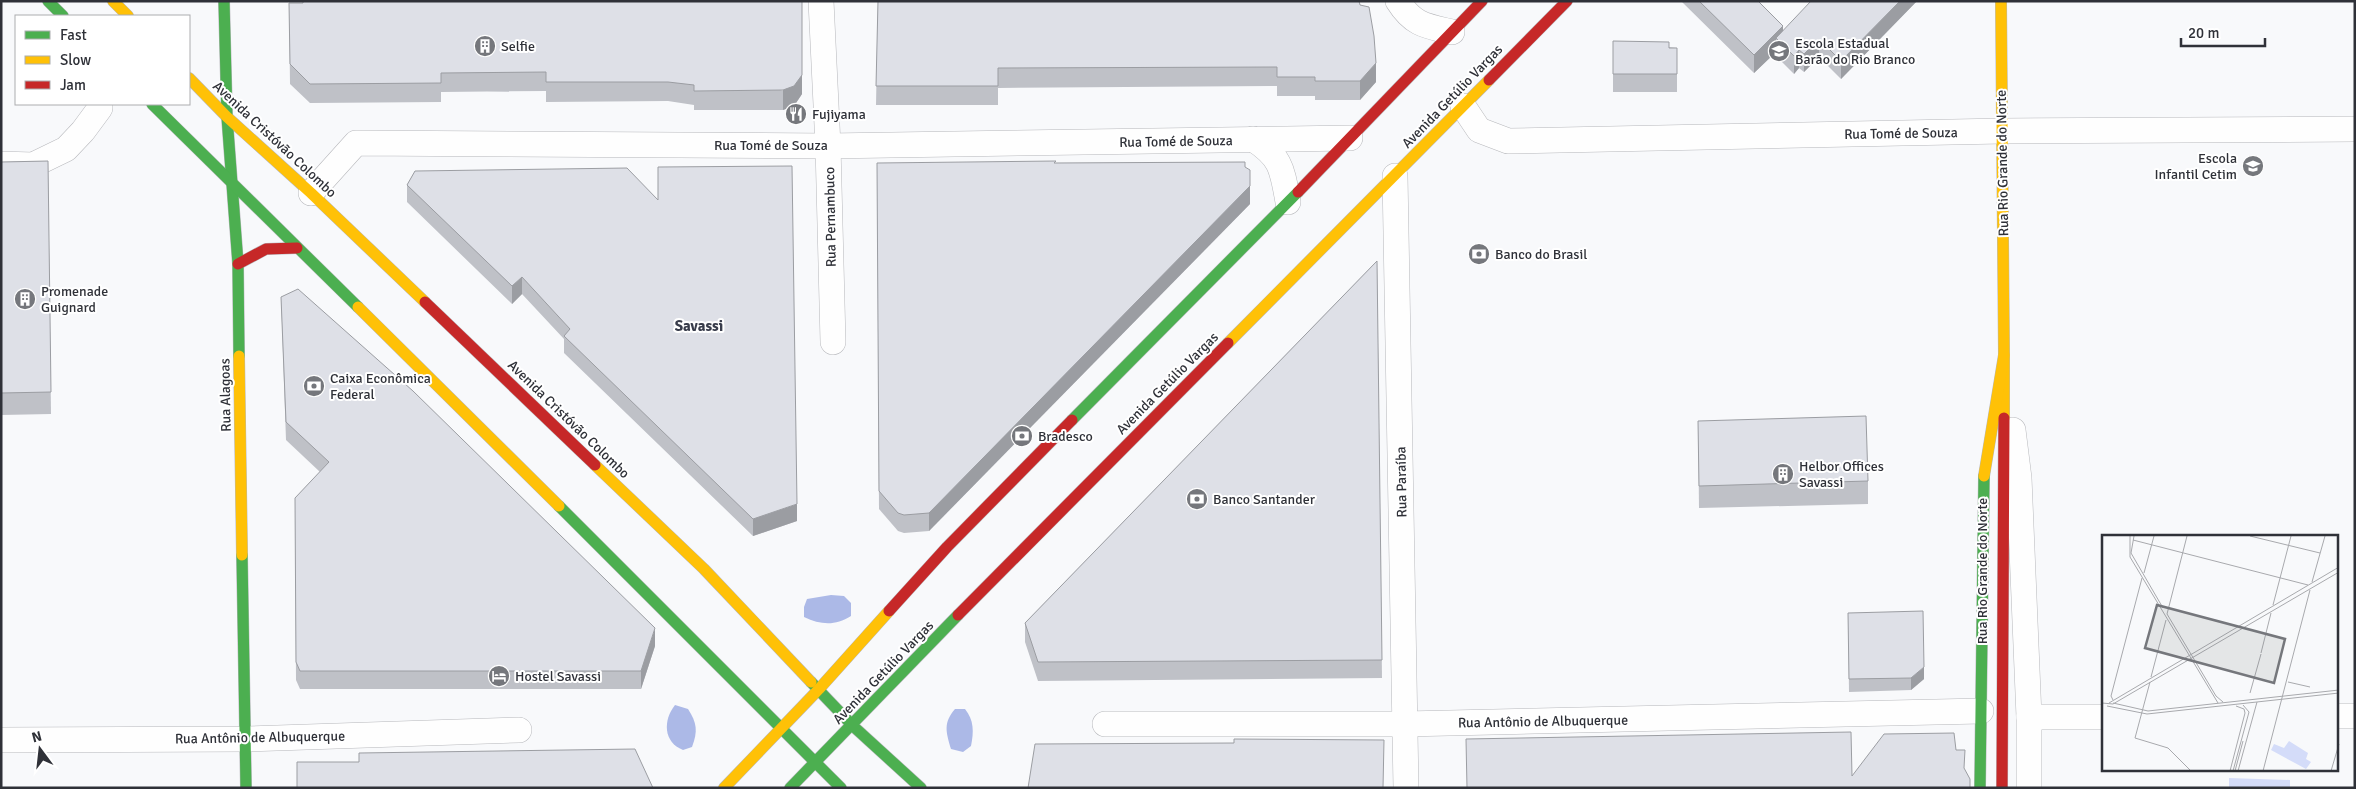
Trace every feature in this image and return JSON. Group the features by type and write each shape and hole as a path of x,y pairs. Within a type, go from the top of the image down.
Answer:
{"main road":[{"path":"48,1 62,15"},
{"path":"113,1 127,15"},
{"name":"Rua Alagoas","path":"224,1 227,118 234,186 238,264 246,788"},
{"path":"724,788 820,689 947,547 1288,202 1482,1"},
{"name":"Avenida Getúlio Vargas","path":"790,788 853,726 989,583 1567,1"},
{"name":"Rua Rio Grande do Norte","path":"1980,788 1983,479 2004,355 2001,1"},
{"name":"Avenida Cristóvão Colombo","path":"190,79 227,118 311,193 704,569 820,689 853,726 921,788"},
{"path":"153,105 842,788"},
{"path":"238,264 256,251 274,246 297,248"},
{"path":"2002,788 2004,355"}],"street":[{"name":"Rua Pernambuco","path":"821,1 828,146 833,342"},
{"path":"1398,1 1407,15 1421,25 1452,32"},
{"path":"1,164 32,165 66,149 84,131 100,108 100,105"},
{"name":"Rua Tomé de Souza","path":"1463,106 1479,130 1508,141 2002,131 2355,128"},
{"name":"Rua Tomé de Souza","path":"311,193 356,143 828,146 1350,138"},
{"name":"Rua Tomé de Souza","path":"1253,139 1270,151 1281,168 1288,202"},
{"name":"Rua Paraíba","path":"1395,176 1406,788"},
{"name":"Rua Rio Grande do Norte","path":"2004,355 2019,478 2029,717 2029,788"},
{"name":"Rua Antônio de Albuquerque","path":"1104,724 1405,724 1981,711"},
{"path":"2338,716 2355,716"},
{"path":"2029,717 2102,717"},
{"name":"Rua Antônio de Albuquerque","path":"1,740 246,739 519,730"}],"shaded area":[{"path":"831,595 844,596 851,603 851,616 834,623 816,622 804,617 804,607 807,599"},
{"path":"675,705 688,709 696,727 692,747 683,750 672,742 667,730 668,717"},
{"path":"955,709 965,709 973,726 971,746 963,752 951,749 948,738 947,723"},
{"path":"2229,778 2290,780 2290,788 2229,788"}],"building":[{"path":"303,1 802,1 802,75 794,86 783,90 694,91 694,85 668,82 546,82 546,72 441,73 441,83 310,84 290,64 289,3 303,3"},
{"path":"878,1 1359,1 1360,5 1369,7 1376,63 1360,81 1315,81 1315,77 1277,77 1277,67 998,68 998,86 876,86"},
{"path":"1699,1 1758,1 1783,26 1754,55"},
{"path":"1811,1 1900,1 1841,61 1819,39 1804,54 1799,50 1794,56 1776,38"},
{"path":"1613,41 1669,42 1669,48 1677,48 1677,74 1613,74"},
{"name":"Promenade Guignard","path":"48,161 51,392 1,393 1,162"},
{"path":"1056,161 1054,163 1245,162 1245,167 1250,170 1250,186 929,513 904,515 898,513 879,491 877,163"},
{"path":"792,166 797,504 753,519 564,336 570,329 522,277 512,286 407,185 415,171 627,168 658,200 658,167"},
{"path":"1377,261 1382,660 1038,662 1025,623"},
{"path":"298,289 413,391 655,628 641,671 300,671 296,662 295,498 329,462 286,422 281,297"},
{"name":"Helbor Offices Savassi","path":"1866,416 1868,481 1699,486 1698,421"},
{"path":"1923,611 1924,667 1911,678 1849,679 1848,613"},
{"path":"1851,732 1852,776 1884,734 1954,733 1956,750 1965,750 1964,768 1970,779 1970,788 1467,788 1466,739"},
{"path":"1234,739 1384,740 1383,788 1028,788 1035,744 1234,743"},
{"path":"635,749 653,788 297,788 297,762 359,762 359,753"}],"traffic: fast":[{"path":"48,1 62,15"},
{"path":"224,1 227,117 238,264 239,356"},
{"path":"153,105 358,307"},
{"path":"1072,420 1298,192"},
{"path":"1980,788 1984,476"},
{"path":"559,506 841,788"},
{"path":"242,555 246,788"},
{"path":"790,788 958,615"},
{"path":"811,682 853,726 921,788"}],"traffic: slow":[{"path":"113,1 127,15"},
{"path":"1984,476 2004,355 2001,1"},
{"path":"190,79 227,117 311,193 425,302"},
{"path":"1228,343 1489,80"},
{"path":"358,307 559,506"},
{"path":"2004,355 2004,418"},
{"path":"239,356 242,555"},
{"path":"595,465 704,569 811,682"},
{"path":"724,788 819,689 889,611"}],"traffic: jam":[{"path":"1298,192 1482,1"},
{"path":"1489,80 1567,1"},
{"path":"238,264 266,249 297,248"},
{"path":"425,302 595,465"},
{"path":"958,615 1228,343"},
{"path":"2002,788 2004,418"},
{"path":"889,611 947,547 1072,420"}],"place":[{"name":"Selfie","path":"485,46"},
{"name":"Escola Estadual Barão do Rio Branco","path":"1779,51"},
{"name":"Fujiyama","path":"796,114"},
{"name":"Escola Infantil Cetim","path":"2253,166"},
{"name":"Banco do Brasil","path":"1479,254"},
{"name":"Promenade Guignard","path":"25,299"},
{"name":"Caixa Econômica Federal","path":"314,386"},
{"name":"Bradesco","path":"1022,436"},
{"name":"Helbor Offices Savassi","path":"1783,474"},
{"name":"Banco Santander","path":"1197,499"},
{"name":"Hostel Savassi","path":"499,676"}],"district":[{"name":"Savassi","path":"699,326"}]}
